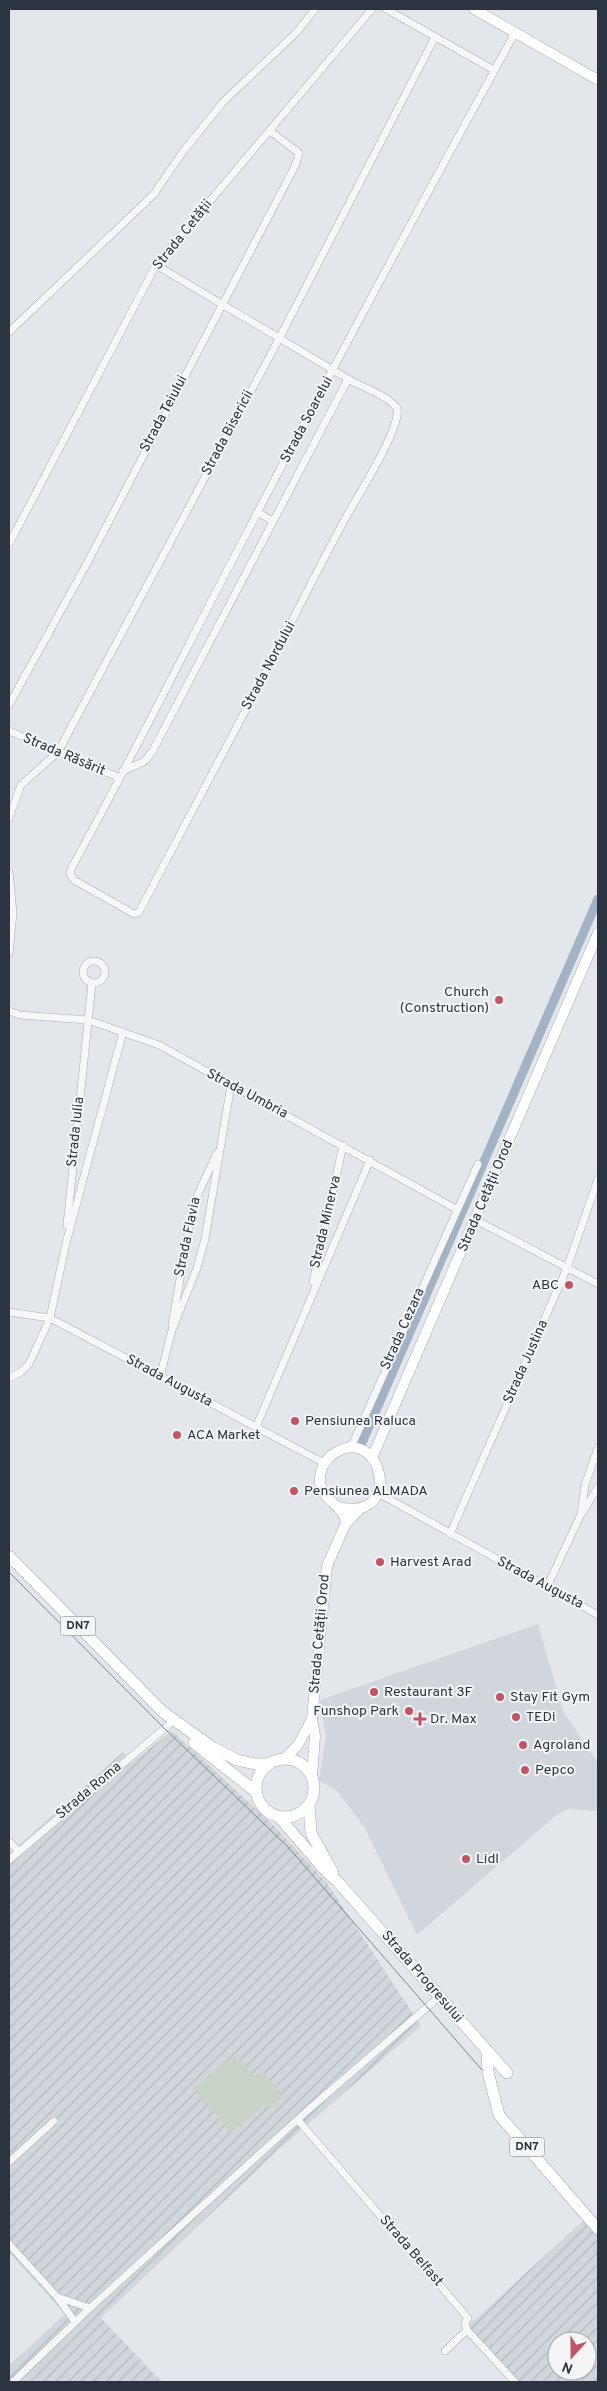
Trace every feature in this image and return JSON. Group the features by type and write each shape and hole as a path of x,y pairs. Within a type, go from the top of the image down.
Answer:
{"main road":[{"name":"DN7","path":"9,1556 163,1712 171,1723 256,1792 264,1808 279,1816"},
{"name":"DN7","path":"163,1712 212,1747 237,1760 255,1764 268,1764 285,1758"},
{"path":"285,1758 302,1763 312,1776"},
{"path":"256,1792 259,1773 268,1764"},
{"name":"DN7","path":"309,1805 314,1791 312,1776"},
{"path":"279,1816 296,1815 309,1805"},
{"name":"Strada Progresului","path":"309,1805 311,1833 337,1881"},
{"name":"Strada Progresului","path":"279,1816 322,1867 337,1881 507,2074"},
{"name":"DN7","path":"487,2050 488,2072 499,2115 598,2229"}],"street":[{"path":"9,332 153,195 203,125 223,102 297,32 315,9"},
{"name":"Strada Cetății","path":"9,544 156,265 372,9"},
{"path":"386,9 494,70"},
{"path":"474,9 598,80"},
{"name":"Strada Soarelui","path":"71,869 257,512 515,32"},
{"name":"Strada Bisericii","path":"9,818 21,785 58,752 280,337 435,37"},
{"name":"Strada Teiului","path":"9,705 85,567 299,157 296,151 270,131"},
{"name":"Strada Nordului","path":"71,869 74,880 134,914 139,912 394,429 398,411 394,404 348,379 156,265"},
{"name":"Strada Soarelui","path":"121,775 146,761 152,752 348,379"},
{"path":"257,512 273,521"},
{"name":"Strada Răsărit","path":"9,731 58,752 121,775"},
{"path":"9,872 13,913 9,953"},
{"name":"Strada Cetății Orod","path":"372,1458 598,933"},
{"name":"Strada Iulia","path":"66,1243 92,983"},
{"name":"Strada Umbria","path":"9,1011 20,1015 88,1020 159,1045 370,1160"},
{"name":"Strada Iulia","path":"9,1378 21,1372 29,1364 50,1318 66,1243 123,1032"},
{"name":"Strada Flavia","path":"160,1377 172,1330 197,1268 205,1239 231,1085"},
{"name":"Strada Minerva","path":"309,1300 343,1146"},
{"name":"Strada Flavia","path":"172,1330 173,1314 193,1205 220,1149"},
{"path":"370,1160 456,1209"},
{"name":"Strada Minerva","path":"256,1427 370,1160"},
{"name":"Strada Cezara","path":"348,1449 353,1443 456,1209 478,1164"},
{"name":"Strada Justina","path":"450,1534 567,1268 598,1179"},
{"path":"476,1220 598,1284"},
{"name":"Strada Augusta","path":"9,1312 50,1318 324,1463"},
{"path":"581,1514 585,1485 598,1448"},
{"path":"361,1508 349,1510 339,1507 330,1502 323,1493 320,1484 320,1473 324,1463 334,1453 348,1449 357,1449 372,1458 381,1474 378,1493"},
{"path":"547,1587 581,1514 598,1487"},
{"name":"Strada Cetății Orod","path":"312,1776 315,1736 312,1719 325,1573 346,1523 361,1508 371,1502 378,1493"},
{"name":"Strada Augusta","path":"378,1493 598,1615"},
{"path":"339,1507 344,1514 346,1523"},
{"name":"Strada Cetății Orod","path":"285,1758 298,1745 312,1719"},
{"name":"Strada Roma","path":"9,1860 171,1723"},
{"path":"9,1841 18,1851"},
{"path":"13,2382 90,2308 298,2120 439,1997"},
{"name":"Strada Belfast","path":"298,2120 468,2318 465,2322 468,2330 515,2382"},
{"path":"9,2162 54,2122"},
{"path":"9,2244 57,2297 75,2322"},
{"path":"57,2297 90,2308"},
{"path":"445,2352 468,2330"}],"shaded area":[{"path":"538,1624 563,1711 598,1763 598,1811 569,1809 559,1813 417,1935 365,1828 337,1791 319,1780 326,1738 320,1700"},
{"path":"172,1731 274,1826 327,1883 421,2026 277,2151 101,2318 162,2382 9,2382 9,2366 65,2314 9,2252 9,1854 123,1752 132,1762"},
{"path":"586,2218 598,2231 598,2382 519,2382 468,2326"}],"green space":[{"path":"234,2055 255,2076 262,2071 283,2096 270,2108 266,2104 231,2133 192,2089"}],"waterway":[{"path":"361,1445 598,899"}],"tram line":[{"path":"9,1572 164,1728 288,1847 482,2070"}],"place":[{"name":"Church (Construction)","path":"499,1000"},
{"name":"ABC","path":"569,1285"},
{"name":"Pensiunea Raluca","path":"295,1421"},
{"name":"ACA Market","path":"177,1435"},
{"name":"Pensiunea ALMADA","path":"294,1491"},
{"name":"Harvest Arad","path":"380,1562"},
{"name":"Restaurant 3F","path":"374,1692"},
{"name":"Stay Fit Gym","path":"500,1697"},
{"name":"Funshop Park","path":"409,1711"},
{"name":"TEDi","path":"516,1717"},
{"name":"Dr. Max","path":"420,1719"},
{"name":"Agroland","path":"523,1745"},
{"name":"Pepco","path":"525,1770"},
{"name":"Lidl","path":"466,1859"}]}
